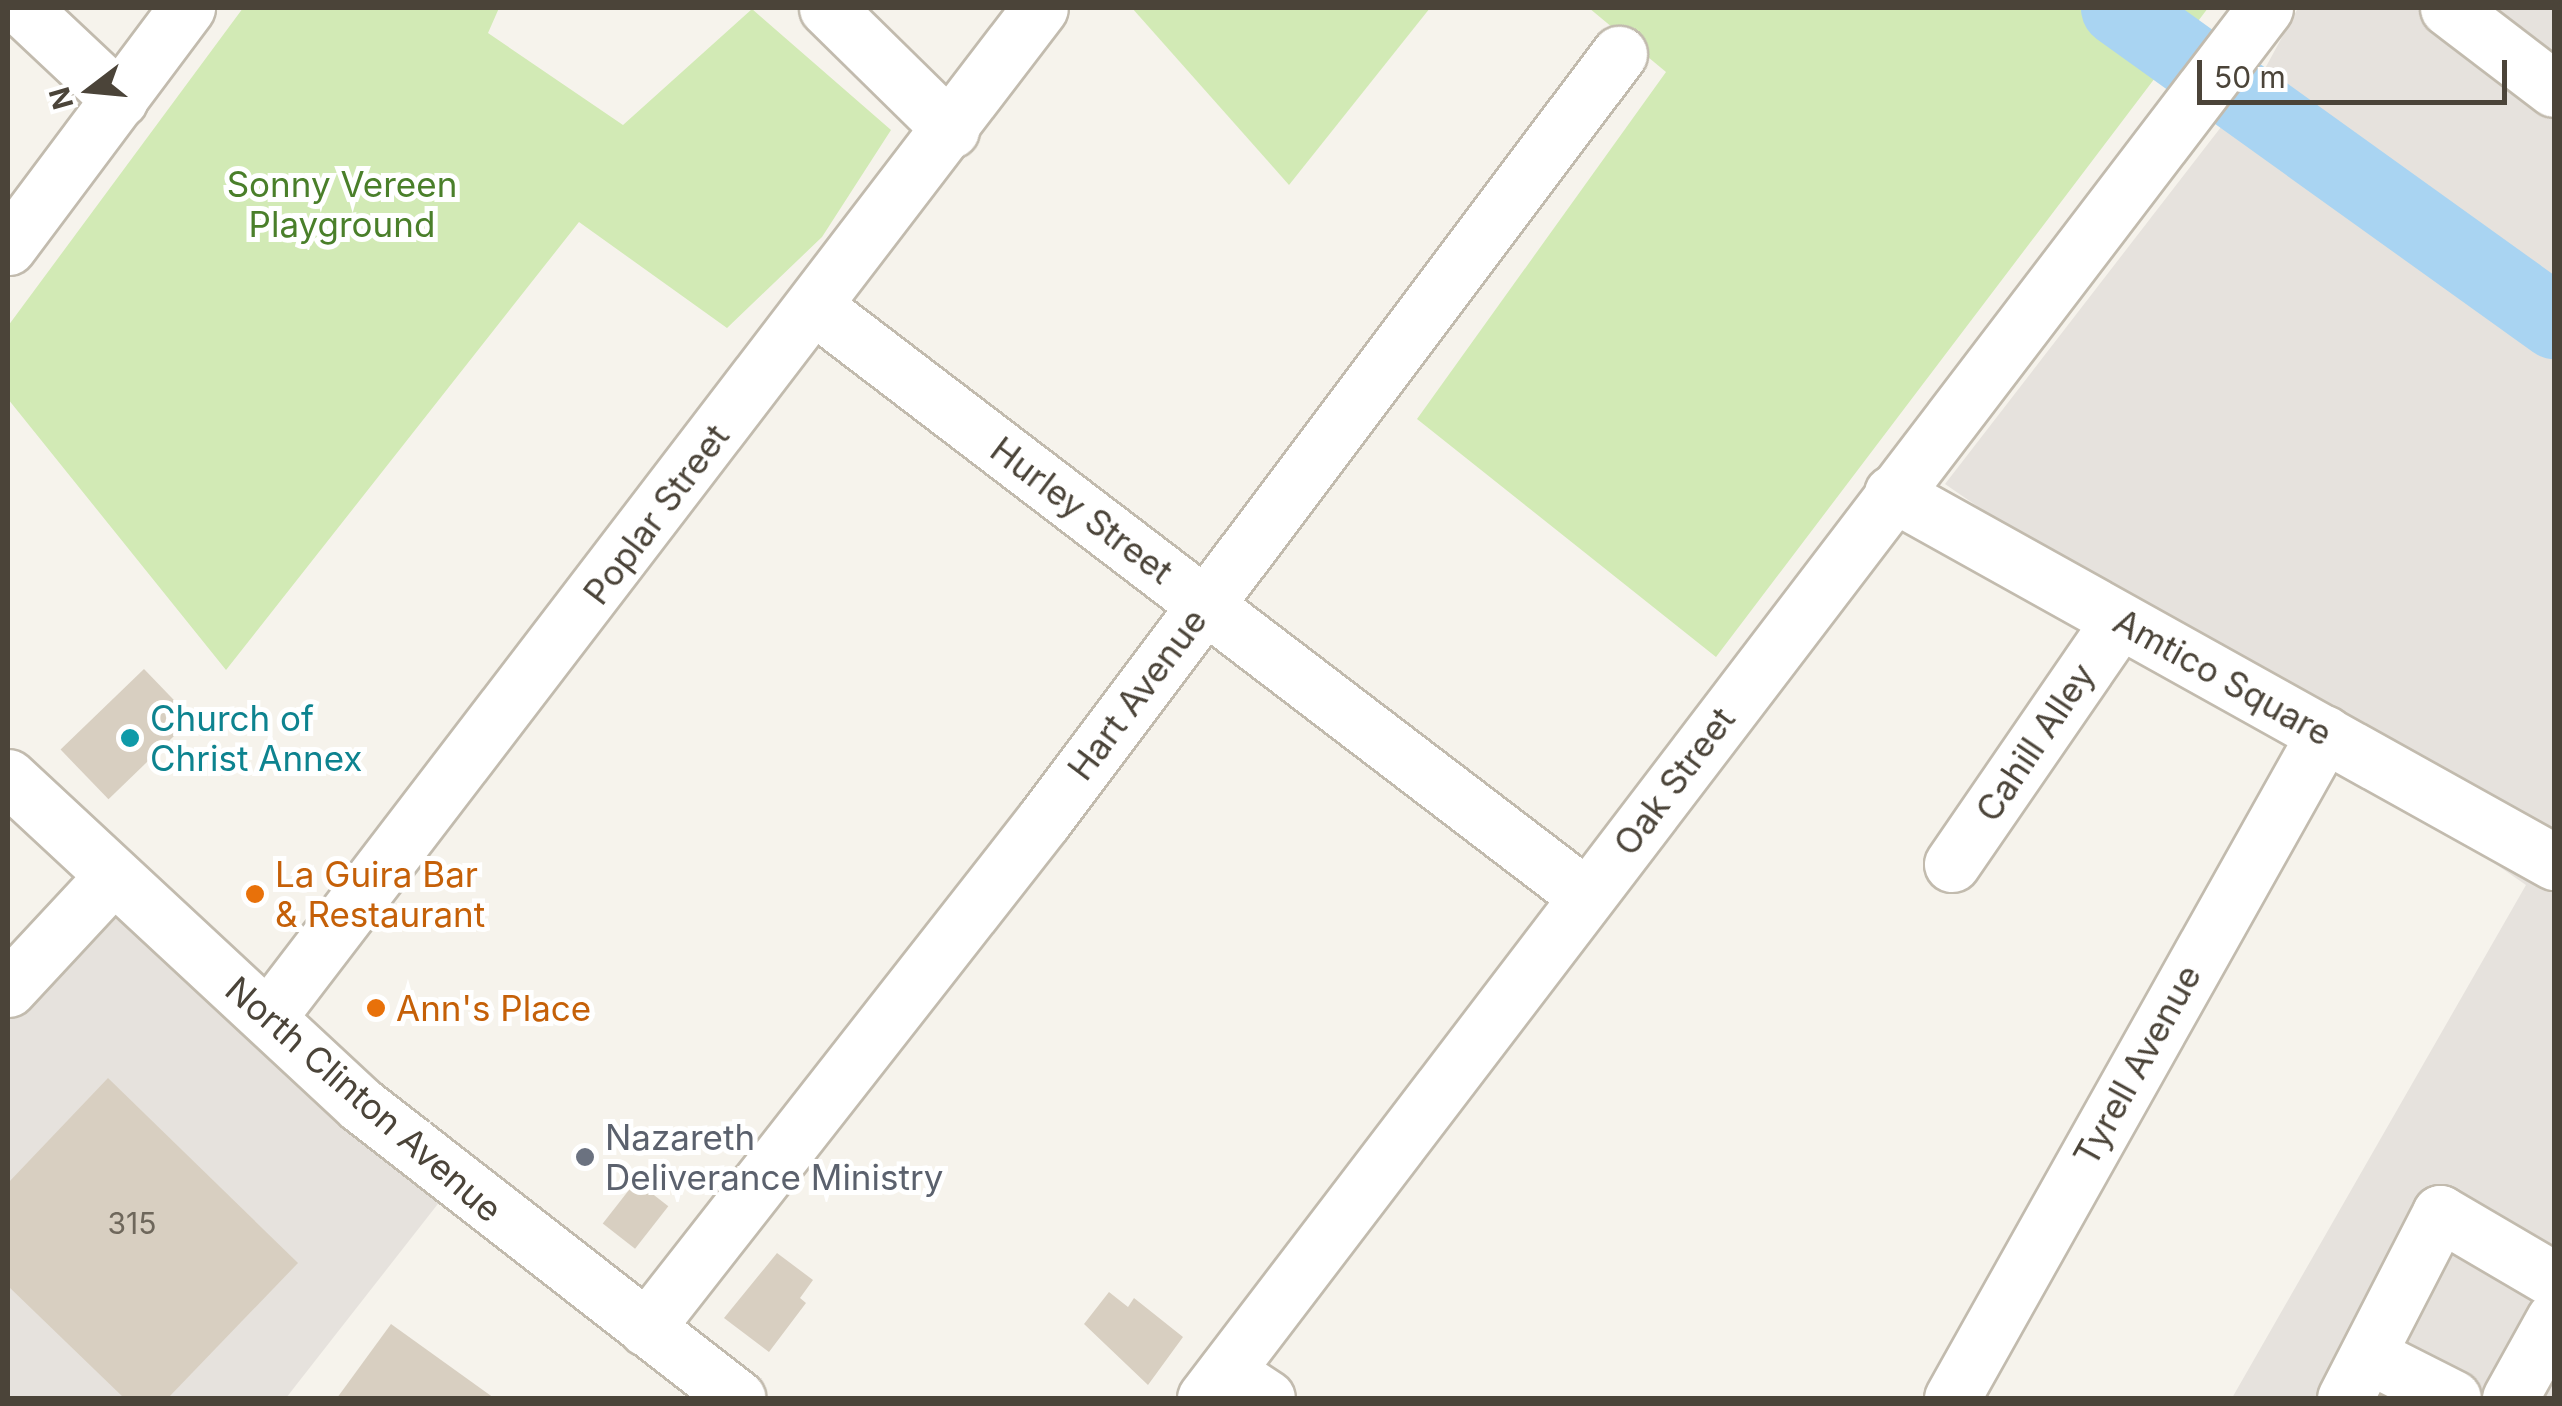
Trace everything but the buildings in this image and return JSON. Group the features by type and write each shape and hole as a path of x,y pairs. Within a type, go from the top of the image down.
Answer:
{"street":[{"path":"22,8 120,100"},
{"path":"8,248 187,8"},
{"path":"827,8 951,130"},
{"name":"Poplar Street","path":"268,1017 951,130 1040,8"},
{"path":"2448,8 2554,89"},
{"name":"Oak Street","path":"1233,1389 1586,896 2256,17"},
{"name":"Hart Avenue","path":"646,1328 1205,603 1619,54"},
{"name":"Hurley Street","path":"815,307 1586,896"},
{"name":"Amtico Square","path":"1892,493 2554,862"},
{"name":"Cahill Alley","path":"1952,864 2119,620"},
{"name":"Tyrell Avenue","path":"1952,1398 2325,733"},
{"name":"North Clinton Avenue","path":"8,778 361,1106 738,1398"},
{"path":"8,989 112,876"},
{"path":"2453,1398 2356,1377 2440,1213 2554,1280"},
{"path":"2510,1398 2554,1319"}],"shaded area":[{"path":"2298,8 2554,8 2554,1398 2232,1398 2526,885 1945,484 2262,74"},
{"path":"108,883 448,1191 286,1398 8,1398 8,993"}],"green space":[{"name":"Sonny Vereen Playground","path":"243,8 499,8 488,33 623,125 752,9 891,130 822,237 727,328 579,222 226,670 8,399 8,326"},
{"path":"1132,8 1430,8 1289,185"},
{"path":"1589,8 2208,8 1716,657 1417,419 1666,72"}],"waterway":[{"path":"2118,8 2554,321"}],"place":[{"name":"Church of Christ Annex","path":"130,738"},
{"name":"La Guira Bar & Restaurant","path":"255,894"},
{"name":"Ann's Place","path":"376,1008"},
{"name":"Nazareth Deliverance Ministry","path":"585,1157"}]}
